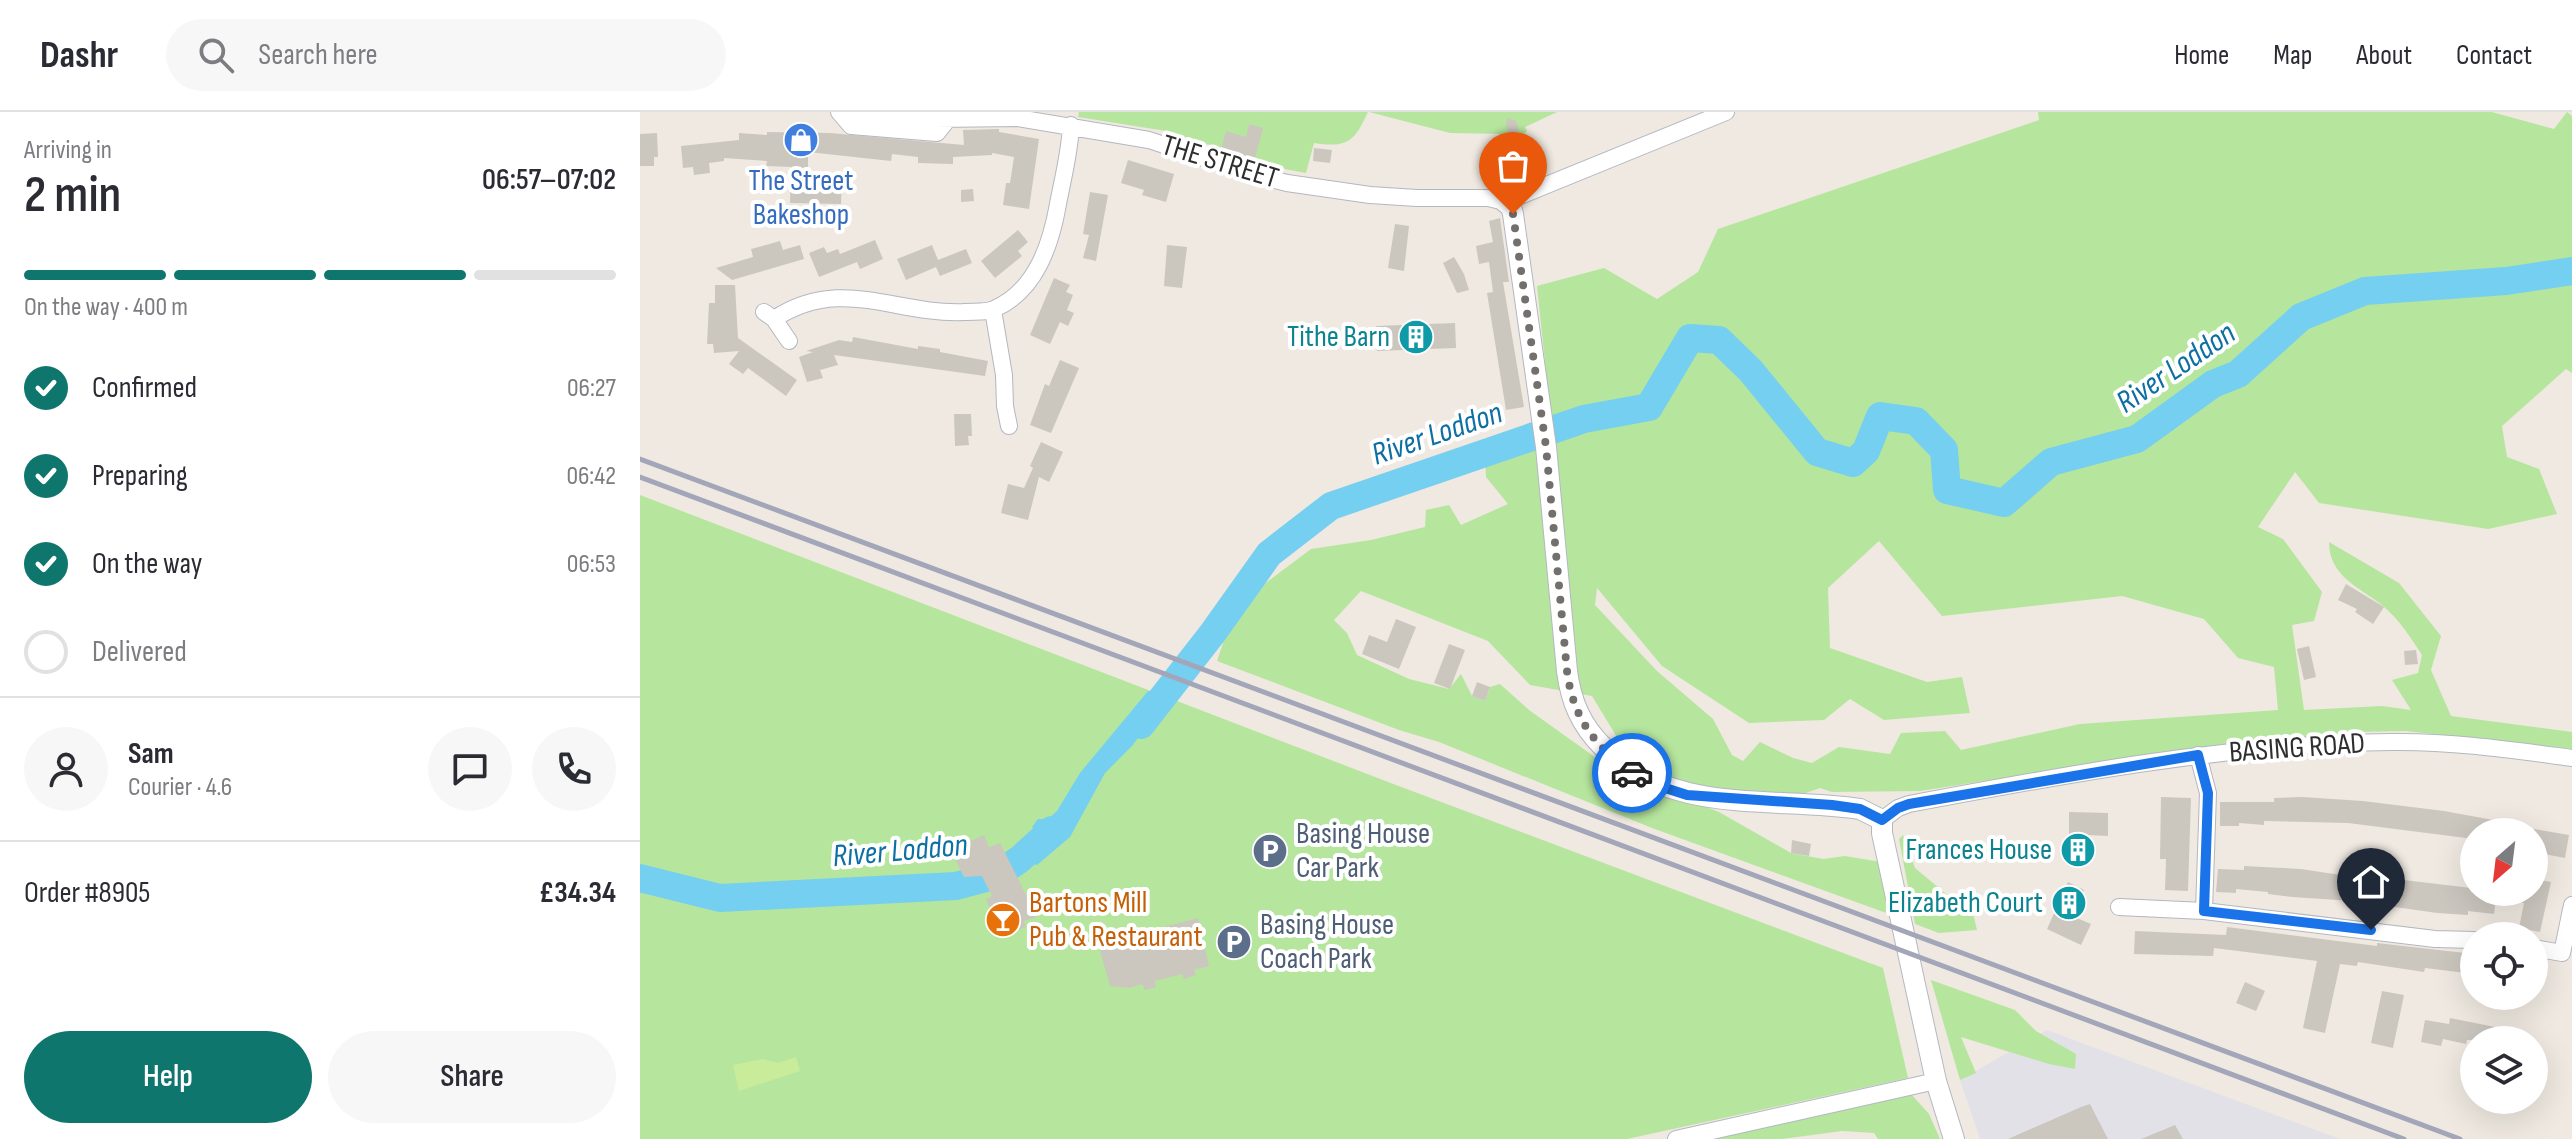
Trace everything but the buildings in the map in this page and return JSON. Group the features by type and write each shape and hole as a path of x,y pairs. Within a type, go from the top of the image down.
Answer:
{"street":[{"name":"THE STREET","path":"839,112 948,119 1009,114 1149,140 1240,171 1287,183 1370,195 1488,198 1505,202"},
{"path":"1726,112 1505,202 1513,214 1546,447 1573,705 1596,741 1632,773 1656,785 1687,795 1860,809 1882,820 1882,833 1936,1081 1954,1139"},
{"path":"789,341 769,315 816,300 842,297 955,312 993,310 1028,282 1042,260 1052,236 1071,125"},
{"path":"993,310 1009,426"},
{"name":"BASING ROAD","path":"1882,820 1909,804 2198,755 2393,742 2572,758"},
{"path":"2198,755 2208,793 2204,911"},
{"path":"2567,954 2572,905"},
{"path":"2119,907 2204,911 2460,940"},
{"path":"1676,1139 1936,1081"}],"shaded area":[{"path":"2047,1030 2340,1139 1980,1139 1960,1080"}],"green space":[{"path":"1079,112 1368,112 1348,141 1314,143 1306,173 1237,160 1238,154 1166,131 1078,117"},
{"path":"1369,112 1557,112 1525,127 1527,131 1518,139 1510,134 1450,133"},
{"path":"2038,112 2492,112 2554,129 2567,112 2572,116 2572,373 2566,369 2502,426 2507,457 2539,469 2557,514 2488,529 2319,503 2295,472 2258,527 2283,539 2322,592 2314,621 2292,625 2304,710 2382,706 2411,710 2392,680 2418,673 2422,655 2389,611 2340,573 2330,554 2329,542 2399,583 2441,636 2431,670 2451,716 2572,732 2572,749 2405,731 2357,732 2159,754 1920,791 1832,792 1820,788 1797,796 1738,795 1676,783 1629,757 1592,696 1530,685 1488,641 1361,591 1334,620 1347,633 1357,655 1409,679 1449,689 1461,674 1472,696 1485,701 1490,687 1500,684 1529,710 1606,765 1719,812 1791,853 1823,859 1845,856 1881,862 1889,914 1652,828 1439,742 1399,730 1217,661 1229,625 1263,585 1311,549 1371,540 1425,527 1426,510 1449,505 1461,525 1508,504 1486,477 1485,457 1536,440 1557,476 1537,286 1604,268 1657,299 1698,272 1718,229 2039,120","holes":["1879,541 1942,616 2122,596 2204,619 2238,658 2274,667 2278,710 2080,724 1961,750 1945,731 1901,733 1890,754 1839,747 1812,763 1793,758 1760,742 1743,761 1732,755 1713,719 1657,671 1595,605 1597,588 1662,666 1749,723 1824,720 1850,699 1884,720 1970,713 1962,677 1927,682 1830,648 1828,588"]},
{"path":"640,495 1883,968 1908,1078 1627,1139 640,1139"},
{"path":"1903,835 1915,868 1945,893 1972,909 1977,930 1939,933 1915,924 1899,839"},
{"path":"1931,980 2015,1010 2036,1031 2076,1054 2075,1069 1961,1037 1976,1073 1960,1080"},
{"path":"796,1057 800,1071 739,1091 733,1065 763,1059 778,1063"},
{"path":"1911,1094 1929,1114 1940,1139 1878,1139 1874,1133 1842,1131 1782,1139 1706,1139"}],"water":[{"path":"1148,691 1168,698 1132,746 1105,773 1070,837 1037,865 1027,861 1025,852 1035,831 1032,827 1038,819 1048,819 1057,811 1080,773"}],"waterway":[{"name":"River Loddon","path":"1141,725 1269,554 1331,506 1584,419 1649,407 1690,338 1719,340 1751,371 1817,452 1853,463 1866,451 1880,416 1916,421 1944,450 1947,490 2004,503 2051,462 2137,439 2213,384 2238,374 2301,317 2365,291 2506,281 2572,271"},
{"name":"River Loddon","path":"640,878 720,898 956,886 997,875 1052,830"}],"railway":[{"path":"640,459 2460,1139"},
{"path":"640,477 2404,1139"}],"way so far":[{"path":"1513,214 1546,447 1567,671 1573,705 1596,741 1632,773"}],"place":[{"name":"The Street Bakeshop","path":"801,140"},
{"name":"Tithe Barn","path":"1416,337"},
{"name":"Frances House","path":"2078,850"},
{"name":"Basing House Car Park","path":"1270,851"},
{"name":"Elizabeth Court","path":"2069,903"},
{"name":"Bartons Mill Pub & Restaurant","path":"1003,920"},
{"name":"Basing House Coach Park","path":"1234,942"}],"route":[{"path":"1632,773 1687,795 1832,805 1860,809 1882,820 1909,804 2198,755 2208,793 2204,911 2371,930"}]}
